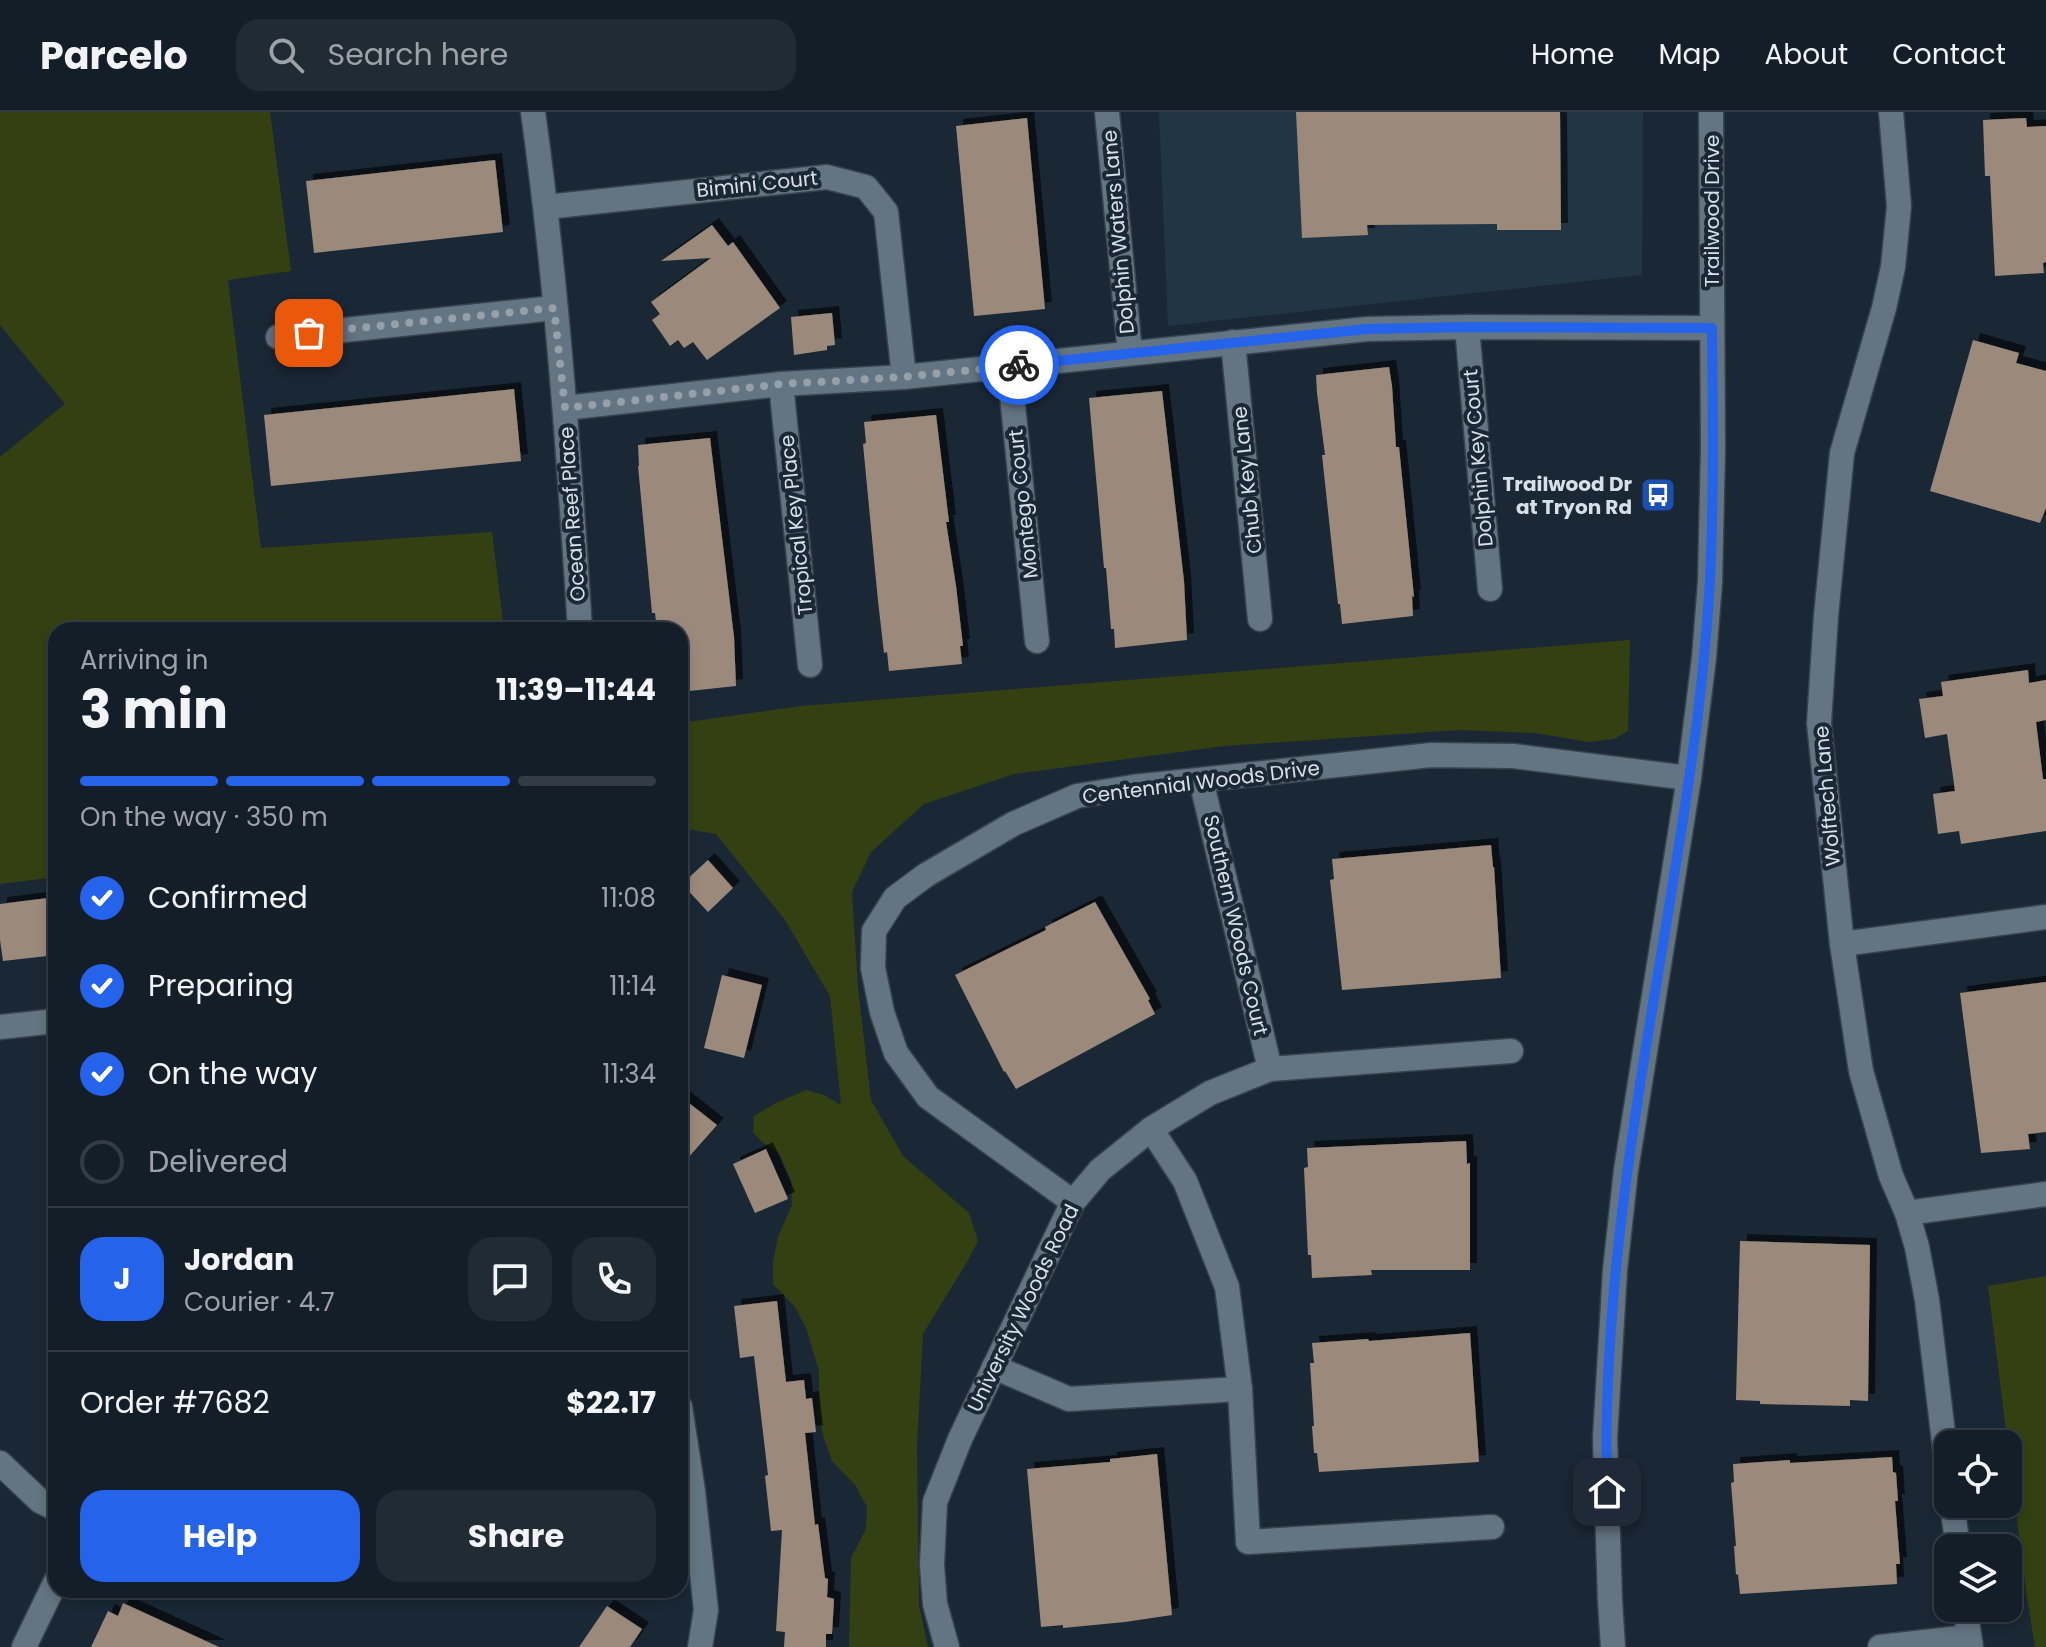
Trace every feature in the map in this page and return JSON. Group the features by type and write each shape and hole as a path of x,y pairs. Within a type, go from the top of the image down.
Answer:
{"street":[{"name":"Ocean Reef Place","path":"533,112 546,207 565,408 579,622"},
{"name":"Dolphin Waters Lane","path":"1107,112 1130,353"},
{"name":"Trailwood Drive","path":"1613,1647 1605,1438 1615,1270 1626,1170 1689,778 1710,582 1713,448 1711,112"},
{"name":"Wolftech Lane","path":"1891,112 1899,206 1893,267 1842,453 1819,723 1842,944 1861,1071 1891,1176 1917,1247 1927,1300 1943,1430"},
{"name":"Bimini Court","path":"546,207 827,177 866,187 886,212 904,377"},
{"path":"278,337 554,308"},
{"name":"Dolphin Key Court","path":"1467,327 1490,589"},
{"path":"565,408 781,384 904,377 1367,329 1712,328"},
{"name":"Chub Key Lane","path":"1233,342 1260,619"},
{"name":"Montego Court","path":"1009,366 1037,641"},
{"name":"Tropical Key Place","path":"781,384 810,665"},
{"name":"Centennial Woods Drive","path":"1073,1202 928,1097 896,1053 882,1012 873,968 874,931 895,898 926,875 1013,824 1077,796 1133,787 1431,755 1513,756 1689,778"},
{"name":"Southern Woods Court","path":"1201,780 1270,1069"},
{"path":"1842,944 2046,917"},
{"path":"0,1027 48,1022"},
{"name":"University Woods Road","path":"947,1647 935,1604 932,1565 935,1502 960,1439 1073,1202 1100,1170 1151,1129 1210,1093 1270,1069 1511,1051"},
{"path":"1151,1129 1185,1181 1227,1287 1240,1389 1248,1542 1492,1527"},
{"path":"1907,1213 2046,1194"},
{"path":"994,1367 1069,1399 1240,1389"},
{"path":"688,1459 706,1610 700,1647"},
{"path":"0,1463 48,1505"},
{"path":"24,1647 48,1598"},
{"path":"1880,1647 1970,1642 1967,1622"}],"shaded area":[{"path":"1159,112 1643,112 1642,275 1168,326"}],"green space":[{"path":"0,112 270,112 291,271 228,280 261,548 492,532 503,622 48,622 48,878 0,884 0,457 65,404 0,325"},
{"path":"1630,640 1628,731 1614,739 1589,742 1535,733 1460,730 1224,746 1014,774 924,804 871,852 852,892 858,988 871,1100 903,1156 969,1213 978,1241 923,1334 917,1446 919,1605 928,1647 849,1647 851,1558 866,1529 867,1507 856,1486 832,1461 823,1436 819,1411 819,1371 806,1328 795,1307 773,1284 778,1237 792,1205 791,1180 779,1153 753,1132 754,1116 806,1090 824,1095 841,1105 830,996 785,920 716,834 688,829 688,722 801,706"},
{"path":"2046,1276 2046,1647 2035,1647 2026,1591 2022,1534 2019,1534 2017,1518 2022,1518 2022,1430 2006,1430 1988,1286"}],"building":[{"path":"1296,112 1560,112 1561,230 1497,230 1497,224 1367,225 1368,235 1302,238"},
{"path":"1027,118 1045,309 974,316 956,126"},
{"path":"2026,118 2027,127 2046,126 2044,273 1995,276 1990,176 1985,176 1983,120"},
{"path":"495,160 503,232 314,253 306,181"},
{"path":"712,225 728,246 733,242 780,308 707,360 693,342 684,348 678,340 670,346 652,320 660,314 651,302 711,258 661,261"},
{"path":"832,313 835,345 827,346 827,350 794,355 791,317"},
{"path":"1973,340 2019,353 2016,363 2046,371 2046,508 2040,523 1930,491"},
{"path":"1389,367 1414,597 1413,616 1342,624 1316,375"},
{"path":"514,389 521,461 271,486 264,415"},
{"path":"1162,391 1184,581 1187,640 1115,648 1104,568 1089,398"},
{"path":"936,415 949,522 946,522 963,646 960,646 962,664 889,671 878,601 863,444 866,443 864,422"},
{"path":"710,438 734,637 736,686 688,691 688,622 656,622 655,613 652,613 638,445"},
{"path":"2028,670 2029,683 2046,680 2046,720 2036,722 2043,779 2046,779 2046,831 1961,844 1959,831 1938,834 1933,794 1955,791 1947,734 1925,738 1919,699 1943,696 1941,682"},
{"path":"1491,845 1501,978 1342,990 1330,880 1334,879 1332,859"},
{"path":"708,860 733,888 708,912 688,890 688,878"},
{"path":"48,898 48,956 3,961 0,904"},
{"path":"1095,902 1150,999 1155,1014 1016,1089 1004,1072 955,975"},
{"path":"722,975 762,985 744,1058 704,1048"},
{"path":"2046,982 2046,1132 2028,1134 2030,1149 1981,1153 1960,993"},
{"path":"688,1102 717,1125 688,1158"},
{"path":"1466,1141 1467,1164 1470,1163 1470,1270 1371,1270 1372,1275 1312,1278 1304,1168 1308,1167 1307,1148"},
{"path":"766,1149 788,1199 755,1213 733,1164"},
{"path":"1740,1241 1870,1245 1868,1401 1850,1400 1850,1406 1760,1404 1760,1401 1736,1400"},
{"path":"777,1301 786,1382 804,1380 806,1399 812,1398 816,1432 805,1433 815,1525 818,1524 825,1578 828,1579 827,1597 834,1599 832,1634 826,1634 826,1647 784,1647 785,1632 776,1631 782,1530 771,1531 765,1476 768,1475 754,1356 740,1358 734,1306"},
{"path":"1470,1333 1479,1462 1319,1472 1312,1426 1312,1343"},
{"path":"1157,1454 1172,1615 1063,1628 1063,1625 1041,1627 1027,1469 1110,1462 1110,1459"},
{"path":"1892,1457 1898,1501 1895,1501 1900,1564 1896,1564 1897,1584 1740,1594 1734,1546 1733,1464"},
{"path":"123,1603 219,1647 91,1647 108,1611 118,1616"},
{"path":"607,1606 642,1629 630,1647 579,1647"}],"way so far":[{"path":"309,333 554,308 565,408 781,384 904,377 1019,365"}],"place":[{"name":"Trailwood Dr at Tryon Rd","path":"1658,495"}],"route":[{"path":"1019,365 1367,329 1712,328 1712,523 1704,658 1689,778 1626,1170 1615,1270 1605,1438 1607,1492"}]}
